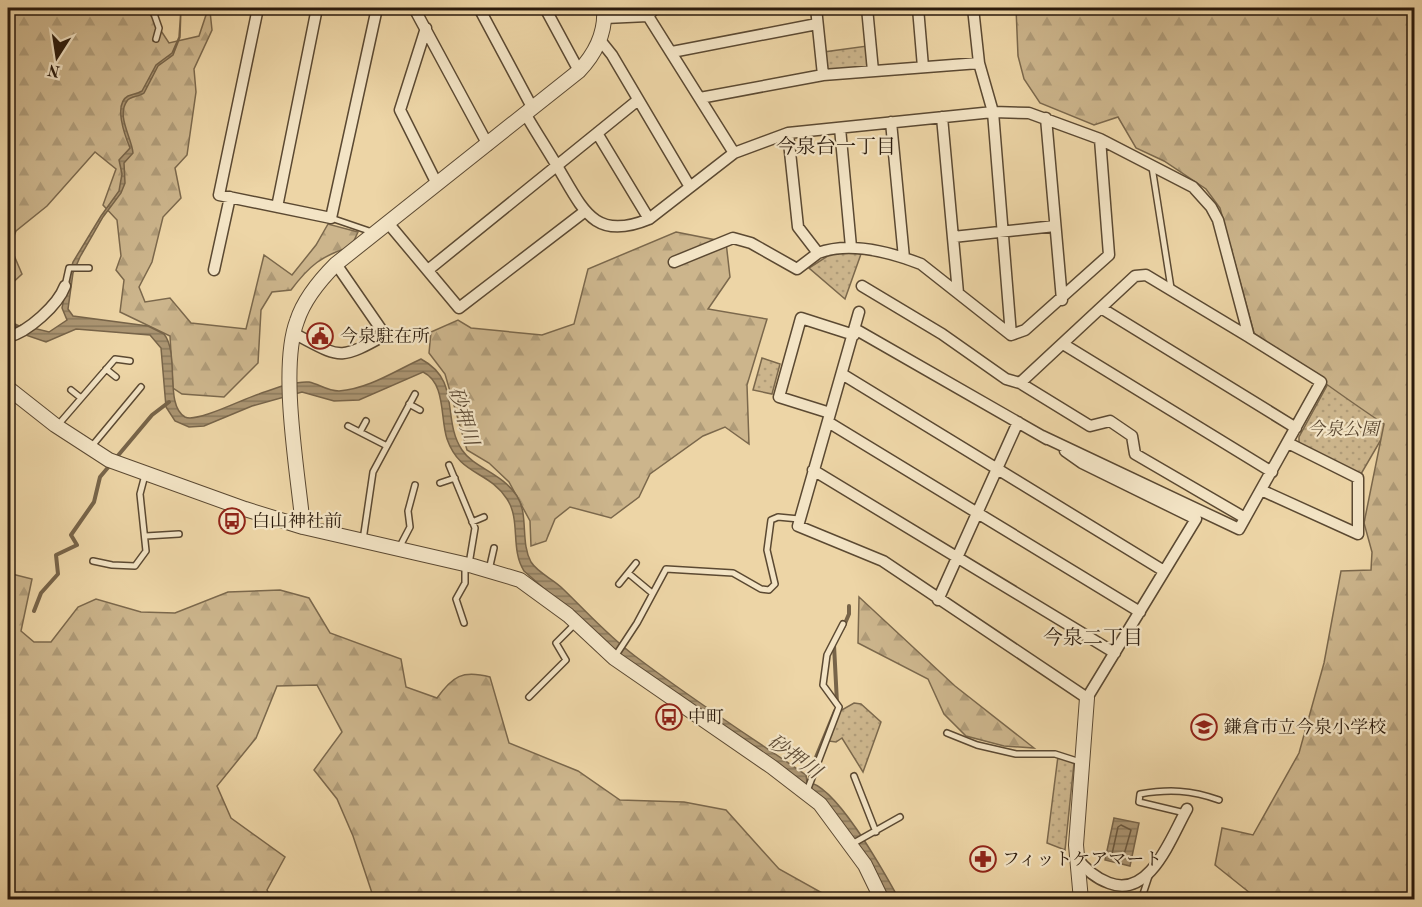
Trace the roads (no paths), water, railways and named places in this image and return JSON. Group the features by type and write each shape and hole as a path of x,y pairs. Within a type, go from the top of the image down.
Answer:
{"street":[{"path":"258,8 219,195 331,218 376,8"},
{"path":"277,207 317,8"},
{"path":"414,8 488,145"},
{"path":"479,8 556,165 584,212 600,223 614,226 636,225 649,219 734,153 788,133 993,112 1029,113 1100,139 1193,187 1211,207 1225,242 1249,337"},
{"path":"545,8 579,71"},
{"path":"648,16 655,8"},
{"path":"816,8 823,75"},
{"path":"867,8 873,71"},
{"path":"918,8 923,67"},
{"path":"973,8 980,63 993,112 1011,335"},
{"path":"303,527 290,380 293,333 309,296 336,264 579,71 589,60 600,40 604,13 648,16"},
{"path":"648,16 734,153"},
{"path":"672,52 818,24"},
{"path":"426,28 400,110 437,184"},
{"path":"600,40 690,187"},
{"path":"700,98 823,75 980,63"},
{"path":"428,270 638,100"},
{"path":"942,117 958,293"},
{"path":"1046,118 1062,300"},
{"path":"891,122 904,258"},
{"path":"840,128 851,247"},
{"path":"597,133 649,219"},
{"path":"788,133 798,227 818,254"},
{"path":"1011,335 1025,330 1062,300 1109,255 1100,139"},
{"path":"214,270 230,197"},
{"path":"388,223 459,308 584,212"},
{"path":"953,237 1055,226"},
{"path":"674,262 733,238 751,243 797,269 818,254 830,249 851,247 904,258 921,264 1011,335"},
{"path":"293,333 336,355 355,351 384,335 336,264"},
{"path":"1020,383 1135,276 1146,275 1321,382 1239,529 1042,436 854,332 801,318 779,397 829,417 977,513 1140,612"},
{"path":"8,338 18,334 42,314 61,296 65,286"},
{"path":"862,286 942,334 1006,379 1020,383 1090,426 1110,421 1132,436 1135,454 1245,518"},
{"path":"1101,308 1296,428"},
{"path":"859,312 798,526 882,561 1087,698"},
{"path":"1063,344 1272,472"},
{"path":"842,374 1164,571"},
{"path":"10,394 90,448 115,462 146,474 303,527 467,565 519,580 576,622 614,658 820,804 865,865 882,900"},
{"path":"938,600 1018,423"},
{"path":"1042,436 1082,463 1196,519 1087,698 1076,857 1082,900"},
{"path":"1261,490 1358,534 1358,478 1288,443"},
{"path":"813,470 1114,653"},
{"path":"1076,857 1088,871 1112,885 1126,887 1137,884 1150,873 1186,811"}],"lane":[{"path":"152,8 159,28 156,39"},
{"path":"1151,164 1172,290"},
{"path":"331,218 376,233"},
{"path":"65,286 69,268 89,268"},
{"path":"57,426 116,358 130,362"},
{"path":"106,369 116,377"},
{"path":"90,448 141,387"},
{"path":"71,390 81,398"},
{"path":"363,542 373,472 415,394"},
{"path":"409,404 420,410"},
{"path":"360,432 366,421"},
{"path":"348,426 387,446"},
{"path":"449,465 475,528 465,584 456,599 464,623"},
{"path":"93,561 135,566 146,551 140,494 146,474"},
{"path":"440,483 454,478"},
{"path":"398,550 410,527 408,511 415,485"},
{"path":"472,522 484,517"},
{"path":"614,658 637,622 666,568 733,573 761,589 769,590 775,584 767,550 771,520 778,517 799,519"},
{"path":"146,536 179,534"},
{"path":"489,571 494,548"},
{"path":"619,584 636,563"},
{"path":"628,573 652,593"},
{"path":"529,697 566,660 556,643 576,622"},
{"path":"806,792 813,781 815,766 839,707 823,686 827,655 833,638 843,624"},
{"path":"947,734 1016,754 1055,754 1082,763"},
{"path":"854,776 876,832"},
{"path":"1186,811 1145,805 1139,802 1140,794 1180,790 1219,800"},
{"path":"850,845 900,817"},
{"path":"1141,900 1150,873"}],"water":[{"name":"砂押川","path":"181,8 180,37 173,55 158,66 144,93 128,99 124,107 124,120 133,153 124,163 125,183 121,193 103,217 73,273 68,309 73,316 148,326 164,334 171,354 175,402 185,417 191,418 290,384 309,382 331,390 350,390 371,383 421,359 434,368 442,378 446,389 452,425 462,450 474,462 511,488 521,503 526,546 534,566 635,656 806,775 807,782 819,787 832,798 859,832 899,899 888,899 827,807 621,656 524,571 517,553 514,516 507,499 500,490 459,460 453,451 445,431 439,392 430,377 423,372 359,400 334,401 302,392 252,406 204,426 189,427 175,421 166,407 161,348 150,335 76,329 46,342 14,331 21,325 49,332 67,320 62,308 73,262 119,191 122,174 119,160 130,148 125,136 121,106 128,96 142,91 156,65 172,53 179,37"},
{"path":"1114,818 1139,823 1130,866 1105,860"}],"waterway":[{"name":"砂押川","path":"8,322 23,329"},
{"path":"34,611 41,593 58,574 56,555 77,545 71,535 94,502 100,477 152,415 169,402"},
{"path":"843,628 849,614 849,606"},
{"path":"834,645 837,703"},
{"path":"812,767 835,711"}],"place":[{"name":"今泉駐在所","path":"320,336"},
{"name":"白山神社前","path":"232,521"},
{"name":"中町","path":"669,717"},
{"name":"鎌倉市立今泉小学校","path":"1204,727"},
{"name":"フィットケアマート","path":"983,859"}],"district":[{"name":"今泉台一丁目","path":"836,146"},
{"name":"今泉二丁目","path":"1093,637"}],"park label":[{"name":"今泉公園","path":"1343,429"}]}
